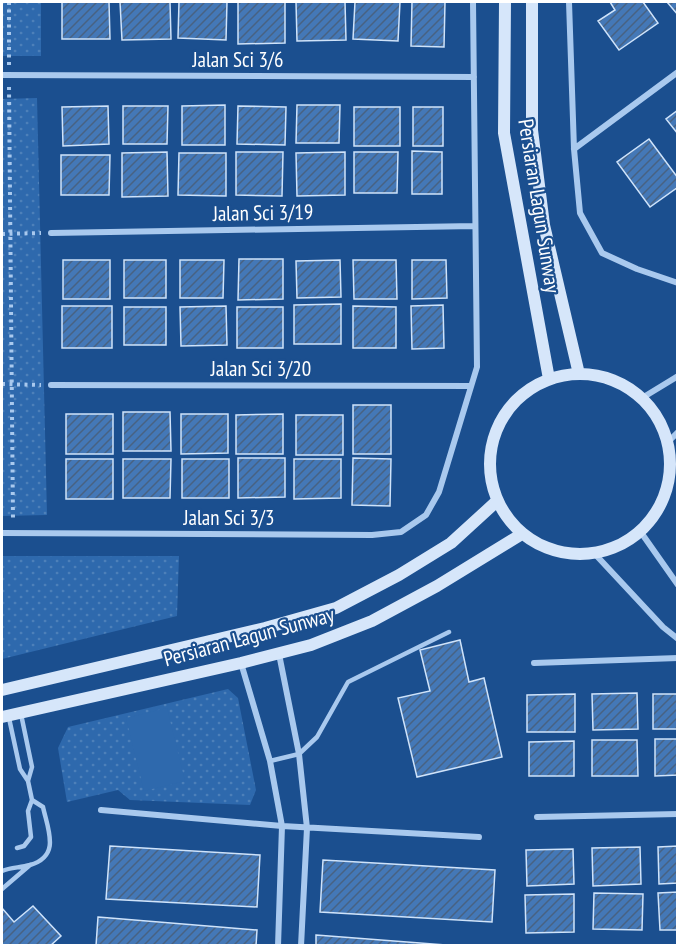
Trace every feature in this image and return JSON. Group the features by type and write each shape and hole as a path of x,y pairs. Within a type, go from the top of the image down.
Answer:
{"main road":[{"name":"Persiaran Lagun Sunway","path":"505,2 504,133 549,379"},
{"name":"Persiaran Lagun Sunway","path":"532,2 532,130 544,225 579,374"},
{"path":"579,374 602,376 624,385 642,398 658,418 668,442 670,466 666,490 656,512 640,531 619,545 594,553 568,553 544,547 522,534 508,519 497,501 490,473 492,443 504,416 523,394 549,379 579,374"},
{"name":"Persiaran Lagun Sunway","path":"2,690 265,628 336,608 399,575 451,543 497,501"},
{"name":"Persiaran Lagun Sunway","path":"10,715 311,645 372,621 437,586 522,534"}],"street":[{"name":"Jalan Sci 3/3","path":"2,533 372,535 401,532 426,515 439,492 477,367 473,2"},
{"path":"569,2 574,149 580,213 602,253 637,269 678,283"},
{"path":"574,149 678,72"},
{"name":"Jalan Sci 3/6","path":"5,75 474,77"},
{"name":"Jalan Sci 3/19","path":"51,232 475,226"},
{"path":"642,398 678,376"},
{"name":"Jalan Sci 3/20","path":"51,385 471,386"},
{"path":"668,442 678,432"},
{"path":"640,531 678,585"},
{"path":"594,553 663,627 678,639"},
{"path":"279,653 299,754 307,828 301,945"},
{"path":"534,663 678,658"},
{"path":"241,663 270,761 282,826 278,945"},
{"path":"101,810 307,828 479,837"},
{"path":"537,817 678,814"}],"lane":[{"path":"270,761 299,754 317,737 348,682 449,632"},
{"path":"10,715 32,767 28,781"},
{"path":"10,715 20,769 28,781 32,800 28,811 31,837 24,846 17,848"},
{"path":"2,871 30,865 42,860 49,852 50,840 43,807 32,800"},
{"path":"2,889 30,865"}],"path":[{"path":"9,2 5,75 10,234 14,533"},
{"path":"2,234 51,232"},
{"path":"2,384 51,385"}],"shaded area":[{"path":"2,2 41,2 41,56 2,56"},
{"path":"37,98 47,515 2,516 2,99"},
{"path":"2,556 179,556 177,616 2,659"},
{"path":"228,689 238,698 256,790 250,805 130,800 118,790 67,802 58,748 68,727"},
{"path":"167,708 185,781 144,791 126,718"}],"building":[{"path":"62,2 109,2 110,39 62,39"},
{"path":"120,2 170,2 171,39 122,40"},
{"path":"179,2 227,2 226,40 178,38"},
{"path":"238,2 285,2 285,43 238,44"},
{"path":"296,2 345,2 346,40 297,41"},
{"path":"355,2 400,2 398,41 353,39"},
{"path":"412,2 445,2 444,47 411,46"},
{"path":"610,2 643,2 658,23 619,50 598,21 615,10"},
{"path":"667,2 678,2 678,15"},
{"path":"225,105 225,145 182,145 182,106"},
{"path":"297,105 340,105 339,143 296,143"},
{"path":"108,106 109,144 63,146 62,107"},
{"path":"123,106 168,106 167,144 123,144"},
{"path":"238,106 286,107 285,145 237,144"},
{"path":"354,107 400,107 400,146 354,146"},
{"path":"413,107 443,107 443,146 413,146"},
{"path":"678,110 678,134 666,119"},
{"path":"649,139 678,178 678,187 650,207 617,162"},
{"path":"412,151 442,152 442,194 412,194"},
{"path":"167,152 168,196 122,197 122,153"},
{"path":"236,152 283,152 282,196 236,195"},
{"path":"345,152 345,195 297,196 296,153"},
{"path":"354,152 398,152 397,193 354,193"},
{"path":"179,153 226,153 226,196 178,195"},
{"path":"61,155 110,155 109,195 61,195"},
{"path":"239,259 283,259 283,299 238,300"},
{"path":"63,260 110,260 110,299 63,299"},
{"path":"124,260 166,260 166,298 124,298"},
{"path":"180,260 224,260 223,298 180,298"},
{"path":"340,260 341,297 297,298 296,261"},
{"path":"353,260 396,260 397,299 354,299"},
{"path":"412,260 446,260 447,298 412,299"},
{"path":"341,304 341,344 294,344 294,305"},
{"path":"443,305 444,348 412,349 411,306"},
{"path":"62,306 112,306 112,348 62,348"},
{"path":"226,306 227,345 181,346 180,307"},
{"path":"353,306 396,307 396,348 353,348"},
{"path":"124,307 166,307 166,345 124,345"},
{"path":"237,307 283,307 283,348 237,348"},
{"path":"353,405 391,405 391,454 353,454"},
{"path":"123,412 170,412 171,451 123,451"},
{"path":"66,414 113,414 113,454 66,454"},
{"path":"181,414 228,414 228,453 181,454"},
{"path":"283,414 283,454 236,454 236,415"},
{"path":"296,415 343,415 343,455 296,455"},
{"path":"238,458 285,458 285,497 238,498"},
{"path":"353,458 391,459 390,506 352,505"},
{"path":"66,459 113,459 113,499 66,499"},
{"path":"123,459 171,459 170,498 123,498"},
{"path":"182,459 229,459 229,498 182,498"},
{"path":"294,459 341,459 341,498 294,499"},
{"path":"460,640 469,682 484,678 502,757 417,777 398,698 430,691 420,650"},
{"path":"637,693 638,729 593,730 592,694"},
{"path":"575,694 575,732 527,732 527,695"},
{"path":"653,694 678,694 678,729 653,729"},
{"path":"655,739 678,739 678,775 655,776"},
{"path":"592,740 637,740 638,776 592,776"},
{"path":"574,741 574,776 529,776 529,742"},
{"path":"110,846 260,855 257,907 106,899"},
{"path":"678,846 678,883 659,884 658,847"},
{"path":"640,847 641,884 593,886 592,848"},
{"path":"573,849 574,884 527,886 526,850"},
{"path":"323,860 495,870 492,922 320,912"},
{"path":"678,892 678,930 660,930 658,893"},
{"path":"594,893 643,894 642,930 593,929"},
{"path":"574,894 574,932 526,933 525,895"},
{"path":"33,906 61,936 50,946 2,946 2,908 14,922"},
{"path":"98,917 257,930 256,946 96,946"},
{"path":"316,935 459,946 316,946"}]}
